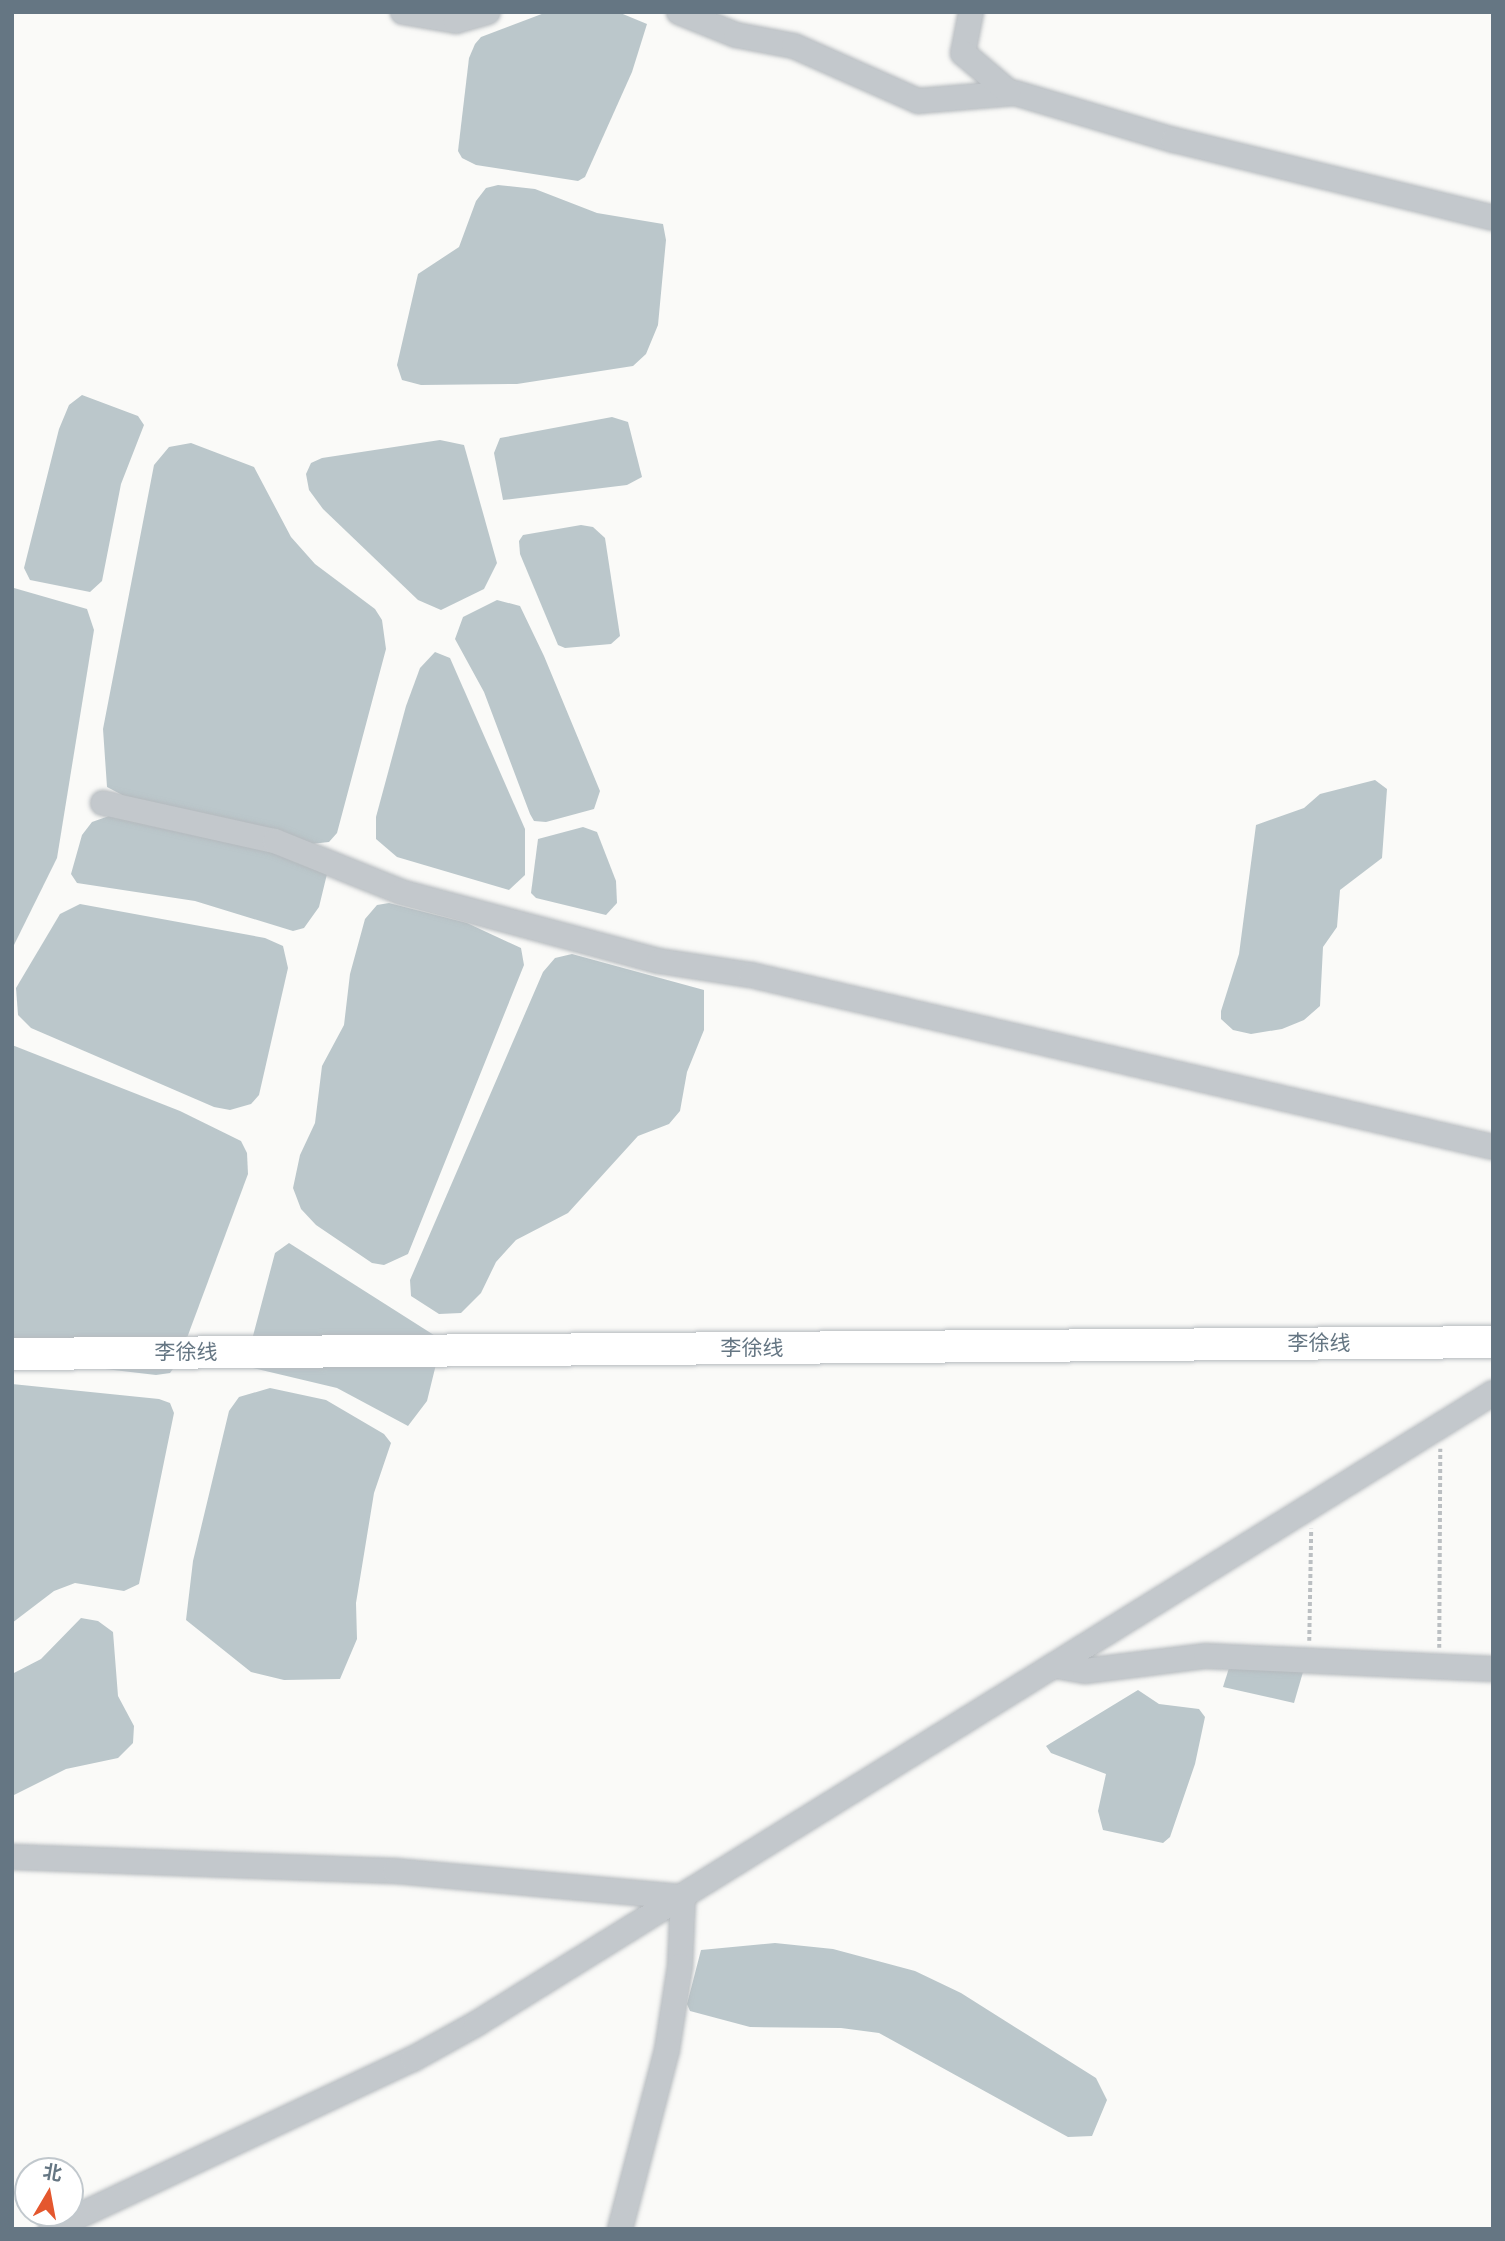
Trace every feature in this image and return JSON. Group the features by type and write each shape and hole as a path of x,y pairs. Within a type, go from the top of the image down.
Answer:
{"main road":[{"name":"李徐线","path":"12,1354 1493,1342"}],"street":[{"path":"402,12 456,21 488,12"},
{"path":"971,12 963,53 1009,92"},
{"path":"689,13 736,35 794,46 918,101 1009,92 1174,140 1493,218"},
{"path":"103,803 275,841 401,892 659,961 751,975 1493,1147"},
{"path":"51,2229 413,2059 550,1981 1493,1393"},
{"path":"1056,1666 1085,1671 1206,1656 1439,1664 1493,1669"},
{"path":"12,1857 395,1871 683,1897"},
{"path":"620,2229 667,2050 682,1947 683,1897"}],"path":[{"path":"1439,1664 1440,1426"},
{"path":"1309,1660 1311,1506"}],"shaded area":[{"path":"547,12 618,12 647,24 632,72 585,177 578,181 476,165 462,158 458,151 469,58 475,44 481,37"},
{"path":"498,185 535,189 597,213 663,224 666,240 658,325 646,354 633,366 517,384 421,385 402,380 397,365 418,274 459,247 476,201 486,188"},
{"path":"82,395 138,416 144,425 121,484 102,581 90,592 30,580 24,568 59,429 69,405"},
{"path":"612,417 628,422 642,477 627,485 503,500 494,453 500,438"},
{"path":"440,440 464,445 497,563 484,589 441,610 418,600 323,509 309,490 306,474 311,463 322,458"},
{"path":"191,443 254,467 291,537 315,564 375,609 382,620 386,649 337,833 329,842 311,844 128,798 107,787 103,729 154,465 169,447"},
{"path":"581,525 593,527 605,538 620,636 611,644 565,648 558,645 520,554 519,541 523,535"},
{"path":"14,588 87,609 94,630 57,858 12,949"},
{"path":"497,600 520,606 544,656 600,791 594,809 546,822 534,821 530,814 484,692 455,639 463,617"},
{"path":"435,652 450,658 525,829 525,875 509,890 397,857 376,839 376,817 406,706 420,668"},
{"path":"1375,780 1387,789 1382,858 1340,890 1337,927 1323,947 1320,1006 1304,1020 1282,1029 1251,1034 1233,1030 1221,1019 1221,1011 1239,954 1256,825 1304,808 1320,794"},
{"path":"109,816 242,840 327,874 319,907 304,928 293,931 195,901 77,883 71,874 82,835 92,822"},
{"path":"583,827 597,832 616,881 617,903 606,915 536,898 531,893 538,839"},
{"path":"389,903 467,923 521,948 524,965 408,1254 384,1265 372,1263 316,1225 301,1209 293,1188 300,1155 315,1123 322,1066 344,1025 350,974 365,919 377,905"},
{"path":"80,904 265,938 283,946 288,968 259,1095 251,1104 230,1110 214,1107 31,1028 18,1015 16,988 60,914"},
{"path":"572,954 704,990 704,1030 687,1072 680,1111 669,1124 638,1136 568,1213 516,1240 496,1262 481,1293 461,1313 439,1314 411,1296 410,1280 543,972 555,958"},
{"path":"12,1045 180,1111 241,1141 247,1153 248,1174 178,1362 170,1373 156,1375 12,1358"},
{"path":"289,1243 437,1337 440,1348 427,1401 408,1426 337,1388 245,1366 275,1253"},
{"path":"12,1384 159,1399 170,1403 174,1413 139,1584 124,1591 75,1583 54,1591 12,1623"},
{"path":"270,1388 326,1400 384,1434 391,1443 374,1493 356,1603 357,1639 340,1679 284,1680 251,1672 186,1620 193,1561 229,1411 239,1397"},
{"path":"81,1618 98,1621 113,1632 118,1696 134,1726 133,1743 118,1758 66,1769 12,1796 12,1674 41,1659"},
{"path":"1229,1668 1303,1672 1294,1703 1223,1687"},
{"path":"1138,1690 1159,1704 1199,1709 1205,1717 1195,1764 1170,1837 1163,1843 1103,1830 1098,1811 1106,1774 1051,1753 1046,1746"},
{"path":"775,1943 833,1949 915,1971 961,1993 1096,2078 1107,2100 1092,2136 1068,2137 879,2033 841,2028 750,2027 690,2011 687,2004 701,1950"}]}
